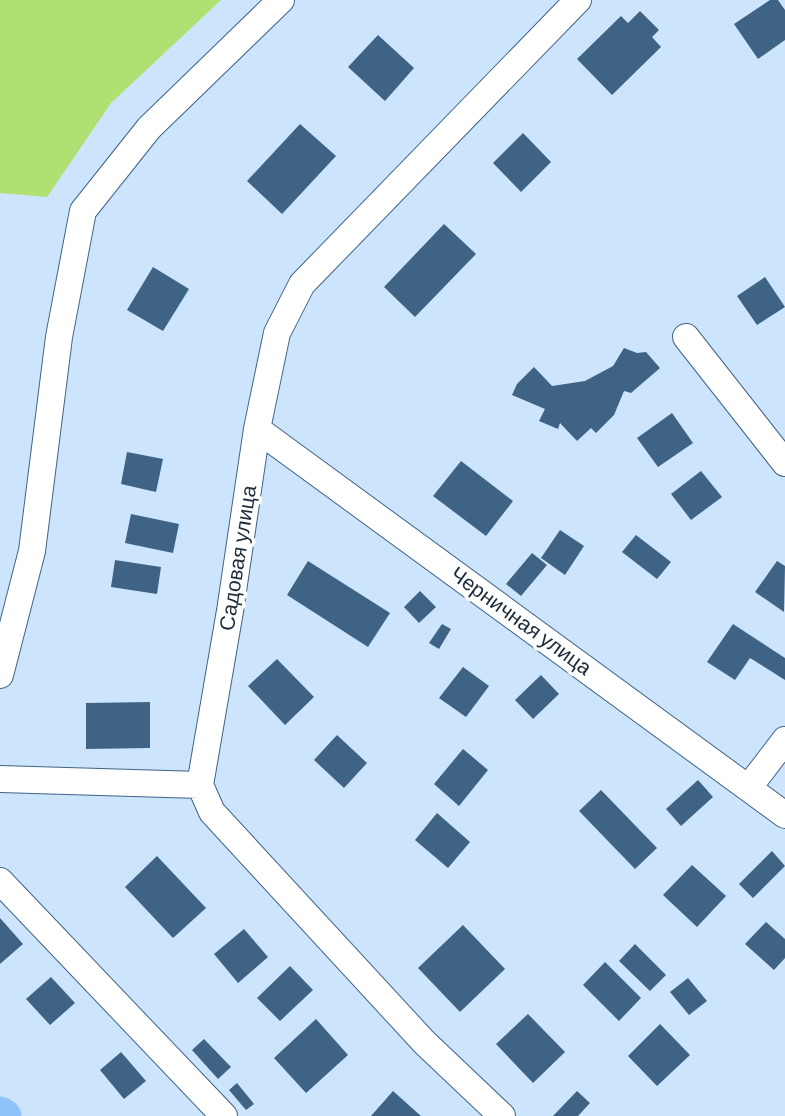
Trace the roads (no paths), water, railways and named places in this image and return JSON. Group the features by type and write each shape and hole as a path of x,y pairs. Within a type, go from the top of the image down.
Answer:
{"street":[{"path":"0,675 32,551 59,337 83,211 149,128 281,0"},
{"name":"Садовая улица","path":"200,785 230,611 257,429 277,333 302,284 578,0"},
{"path":"686,337 785,463"},
{"name":"Черничная улица","path":"257,429 785,815"},
{"path":"749,787 785,740"},
{"path":"0,779 200,785 212,812 424,1042 502,1116"},
{"path":"0,881 224,1116"}],"waterway":[{"path":"0,1113 5,1116"}]}
